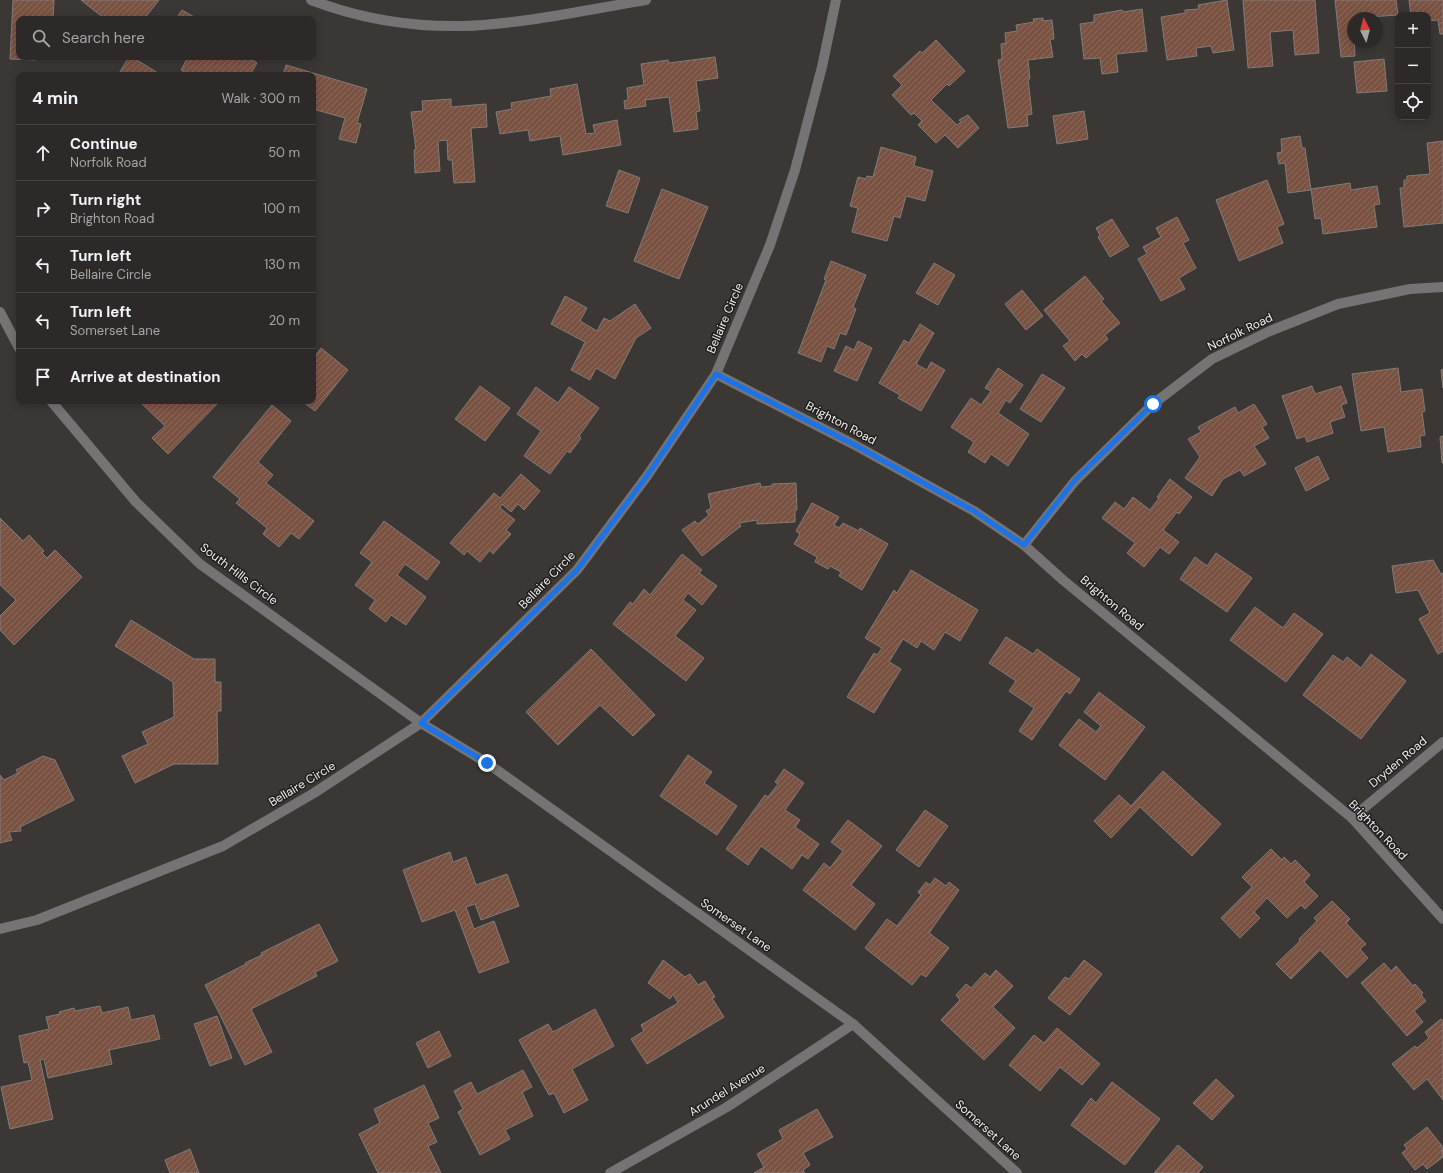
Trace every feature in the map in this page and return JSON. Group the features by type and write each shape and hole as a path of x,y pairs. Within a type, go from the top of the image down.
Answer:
{"street":[{"path":"311,0 341,12 401,22 462,26 513,21 646,0"},
{"name":"Bellaire Circle","path":"0,929 37,920 223,846 314,793 421,723 577,570 647,476 716,374 770,245 795,170 822,67 836,0"},
{"name":"Norfolk Road","path":"1024,545 1075,480 1153,404 1212,359 1270,331 1338,304 1410,289 1443,287"},
{"path":"0,312 16,342"},
{"name":"Brighton Road","path":"716,374 853,444 974,511 1024,545 1063,580 1352,818 1443,919"},
{"name":"South Hills Circle","path":"53,404 136,502 200,564 421,723"},
{"name":"Somerset Lane","path":"421,723 487,763 853,1024 1017,1173"},
{"name":"Dryden Road","path":"1352,818 1443,742"},
{"name":"Arundel Avenue","path":"610,1173 727,1107 853,1024"}],"building":[{"path":"13,0 54,0 53,16 16,16 16,59 10,59"},
{"path":"81,0 159,0 146,16 101,16"},
{"path":"1227,0 1234,50 1213,53 1211,46 1196,48 1197,56 1167,60 1161,17 1185,13 1185,10 1199,9 1198,5"},
{"path":"1243,0 1315,0 1319,53 1295,55 1293,30 1270,32 1273,66 1248,68"},
{"path":"1335,0 1396,0 1398,12 1395,12 1395,15 1383,16 1383,12 1347,12 1347,48 1355,48 1355,56 1341,57"},
{"path":"1409,0 1443,0 1443,34 1440,34 1438,20 1431,21 1431,12 1411,12"},
{"path":"1142,9 1147,51 1116,54 1118,72 1102,74 1100,58 1084,59 1080,24 1094,22 1094,15 1122,10 1123,12"},
{"path":"182,10 192,16 178,16"},
{"path":"1043,18 1043,21 1052,20 1054,39 1050,39 1053,57 1028,60 1030,79 1028,79 1032,114 1027,115 1028,126 1008,128 998,60 1002,59 1001,44 1006,43 1005,33 1017,31 1016,25 1034,22 1033,19"},
{"path":"936,40 965,71 949,86 947,84 931,100 957,125 961,122 959,120 968,115 979,128 958,148 945,135 936,143 918,125 922,121 914,113 911,115 892,95 902,85 893,76 920,51 922,53"},
{"path":"715,57 718,78 696,81 700,111 696,112 698,129 674,132 669,97 645,100 646,106 625,109 624,101 628,100 627,88 644,85 641,64 668,60 669,63"},
{"path":"1384,59 1387,91 1357,93 1354,62"},
{"path":"127,60 137,60 156,72 120,72"},
{"path":"186,60 252,60 257,63 252,72 185,72 181,70"},
{"path":"286,65 310,72 284,72"},
{"path":"316,74 367,89 357,123 361,124 356,143 339,139 345,118 316,110"},
{"path":"577,84 586,134 595,133 593,125 617,120 621,145 563,155 560,136 530,141 528,130 500,134 496,112 512,109 511,103 551,96 550,89"},
{"path":"451,99 451,107 486,104 487,127 471,128 475,182 454,183 452,160 448,160 447,140 438,141 440,171 415,173 414,150 416,150 411,112 423,111 422,101"},
{"path":"1084,111 1088,139 1057,144 1053,116"},
{"path":"1300,136 1302,148 1305,148 1311,190 1288,193 1285,163 1279,164 1277,153 1282,152 1281,139"},
{"path":"1443,141 1443,223 1404,227 1400,188 1404,188 1404,180 1407,180 1407,176 1430,174 1427,143"},
{"path":"881,147 916,157 914,166 933,171 925,201 906,196 900,218 894,216 887,241 852,232 858,208 850,206 858,177 866,179 867,176 873,177"},
{"path":"619,170 640,178 628,213 606,206"},
{"path":"1267,180 1284,224 1277,227 1283,243 1239,261 1216,200"},
{"path":"1350,183 1351,190 1377,186 1380,204 1374,205 1377,227 1323,234 1321,218 1315,219 1311,189"},
{"path":"662,189 708,207 679,279 634,261"},
{"path":"1177,217 1189,240 1183,243 1196,268 1179,278 1185,289 1161,301 1138,259 1147,254 1143,247 1161,237 1156,228"},
{"path":"1112,219 1129,246 1110,257 1098,237 1100,235 1096,228"},
{"path":"831,261 866,275 853,307 856,309 846,335 840,333 834,349 827,346 821,362 798,353 826,280 824,279"},
{"path":"934,263 955,275 938,305 916,293"},
{"path":"1085,276 1104,299 1101,301 1120,323 1105,335 1108,339 1086,358 1082,354 1075,361 1063,346 1070,341 1044,310"},
{"path":"1022,290 1043,316 1026,330 1005,304"},
{"path":"565,296 587,308 580,321 597,331 604,318 610,321 635,304 651,328 636,338 615,379 596,368 590,380 571,370 585,342 551,324"},
{"path":"920,324 934,333 916,364 927,370 931,362 945,370 921,411 898,398 900,395 879,383 904,340 909,343"},
{"path":"858,341 872,348 857,381 834,371 846,346 854,350"},
{"path":"321,348 348,370 315,411 306,404 316,404 316,355"},
{"path":"998,368 1023,385 1010,403 1006,400 998,413 1029,434 1008,466 991,454 985,463 968,452 974,442 951,427 971,398 981,405 991,391 985,388"},
{"path":"1398,368 1401,392 1422,389 1425,411 1422,412 1425,435 1420,436 1421,447 1388,452 1384,427 1361,431 1352,374"},
{"path":"1443,369 1443,388 1441,370"},
{"path":"1042,374 1065,388 1041,422 1020,409"},
{"path":"480,386 510,408 485,441 455,419"},
{"path":"1312,386 1315,394 1341,386 1347,403 1341,405 1345,417 1330,422 1333,433 1307,442 1305,436 1297,439 1282,396"},
{"path":"536,387 558,403 569,387 599,408 579,436 581,438 570,453 567,451 550,474 524,456 541,431 517,414"},
{"path":"142,404 217,404 168,454 152,438 165,426"},
{"path":"1254,404 1267,424 1262,427 1269,438 1254,446 1266,464 1244,476 1240,470 1223,479 1212,496 1185,478 1200,457 1188,439 1201,432 1198,427 1235,407 1238,413"},
{"path":"272,405 291,421 258,462 273,475 266,483 314,521 299,539 291,533 279,547 263,534 267,528 236,503 240,499 213,477"},
{"path":"1443,436 1443,463 1442,463 1440,437"},
{"path":"1318,456 1329,479 1306,491 1295,468"},
{"path":"521,474 540,491 524,510 518,504 511,512 502,504 500,508 515,520 506,530 511,534 493,554 490,550 480,562 467,551 464,555 450,543 494,493 500,498"},
{"path":"1170,479 1192,497 1179,514 1177,512 1163,530 1179,542 1169,554 1160,547 1144,567 1127,553 1135,543 1102,518 1115,502 1124,509 1133,497 1150,510"},
{"path":"760,483 761,487 772,486 772,484 796,483 797,510 795,510 795,522 757,524 757,520 739,523 741,526 702,556 682,530 695,521 698,524 709,515 706,511 711,508 708,494"},
{"path":"812,503 839,517 834,525 839,528 843,523 859,531 860,528 888,544 862,590 839,576 841,572 830,566 828,569 815,562 817,557 794,544 800,534 796,531"},
{"path":"0,518 23,541 29,535 44,551 42,553 47,558 55,550 82,577 14,645 0,630 0,616 16,600 0,585"},
{"path":"384,521 440,562 427,580 405,564 397,575 426,597 406,625 391,615 386,622 369,609 375,600 355,585 372,562 360,553"},
{"path":"1216,553 1252,578 1227,612 1180,579 1195,557 1207,566"},
{"path":"682,554 702,570 699,573 717,586 702,605 688,593 683,600 696,610 675,636 704,658 686,681 613,624 630,602 633,604 644,589 650,595"},
{"path":"1433,560 1441,574 1443,573 1443,651 1438,654 1419,619 1430,613 1418,590 1396,593 1392,566"},
{"path":"911,570 978,610 960,641 945,632 934,650 921,641 917,648 903,639 889,662 901,669 874,713 847,697 874,653 877,655 882,648 865,638 894,590 897,593"},
{"path":"1255,607 1283,628 1294,613 1323,634 1286,682 1230,640"},
{"path":"131,620 194,659 215,659 215,682 221,682 221,711 217,711 218,764 174,764 135,783 122,756 148,744 142,732 174,717 173,682 115,646"},
{"path":"1006,637 1033,654 1037,649 1080,679 1070,694 1066,691 1032,740 1019,731 1034,708 1009,691 1016,681 989,663"},
{"path":"591,649 655,715 633,736 600,705 558,745 526,712"},
{"path":"1371,654 1406,681 1361,739 1303,695 1333,655 1343,662 1347,657 1361,668"},
{"path":"1099,692 1145,727 1105,780 1059,745 1079,719 1096,732 1101,726 1084,712"},
{"path":"688,755 712,772 704,783 737,806 717,835 660,796"},
{"path":"43,756 55,760 74,800 20,827 21,831 9,832 12,840 0,843 0,775 4,780 18,773 16,770"},
{"path":"784,769 804,783 785,810 800,820 795,827 819,844 808,859 802,855 792,869 761,846 748,865 726,849 765,795 768,797 778,784 775,782"},
{"path":"1163,771 1221,824 1192,856 1140,807 1111,838 1094,821 1119,795 1131,806"},
{"path":"925,810 948,826 919,867 896,850"},
{"path":"848,820 882,846 851,885 875,904 855,930 803,890 824,863 830,868 843,851 831,842"},
{"path":"1271,849 1282,860 1284,857 1291,864 1295,860 1310,875 1304,882 1318,896 1305,909 1301,905 1287,918 1267,898 1254,912 1260,918 1240,938 1221,918 1252,887 1242,877"},
{"path":"450,852 453,862 466,857 476,885 507,874 519,906 481,920 475,904 466,907 474,929 494,921 509,962 479,973 455,910 422,922 403,870"},
{"path":"935,878 946,886 949,882 959,890 929,933 949,948 926,977 921,974 912,985 865,948 887,919 897,926 921,895 918,892 926,882 930,885"},
{"path":"1332,901 1350,919 1346,923 1366,944 1360,949 1368,958 1347,978 1320,950 1291,979 1276,964 1300,941 1299,939 1317,921 1314,918"},
{"path":"319,924 338,961 315,972 317,976 251,1009 272,1052 245,1065 205,985 262,955 261,953"},
{"path":"663,960 685,977 690,974 698,985 705,981 715,997 712,998 724,1017 647,1064 631,1039 644,1031 641,1025 678,1003 673,994 670,999 648,983"},
{"path":"1084,960 1102,974 1070,1015 1048,998 1065,977 1069,979"},
{"path":"1384,963 1391,971 1396,966 1413,986 1415,984 1423,993 1421,995 1426,1001 1414,1011 1423,1022 1407,1036 1361,983"},
{"path":"996,970 1013,986 993,1007 1015,1028 984,1060 941,1020 960,1000 956,995 966,984 971,988 985,973 990,977"},
{"path":"100,1006 102,1013 128,1007 131,1020 154,1015 160,1039 109,1050 112,1064 48,1078 44,1059 40,1060 53,1119 10,1129 1,1087 32,1080 28,1062 24,1063 19,1036 49,1029 46,1017 60,1014 59,1012 74,1008 75,1011"},
{"path":"595,1009 614,1046 572,1069 588,1100 564,1113 554,1093 549,1095 519,1040 548,1024 553,1032"},
{"path":"217,1016 232,1058 210,1066 194,1024"},
{"path":"1441,1019 1443,1021 1443,1100 1427,1079 1414,1090 1392,1064 1415,1046 1417,1048 1429,1038 1425,1032"},
{"path":"1057,1028 1100,1064 1082,1085 1060,1067 1040,1091 1009,1065 1034,1035 1044,1043"},
{"path":"439,1031 451,1056 428,1068 416,1043"},
{"path":"523,1070 532,1087 522,1092 533,1116 505,1130 510,1139 480,1155 458,1112 463,1109 454,1091 471,1082 477,1094"},
{"path":"1216,1079 1234,1096 1212,1120 1193,1103"},
{"path":"1112,1082 1160,1119 1125,1165 1071,1125 1091,1098 1096,1103"},
{"path":"424,1085 439,1118 428,1123 437,1142 428,1146 441,1173 378,1173 359,1134 380,1123 374,1109"},
{"path":"817,1109 833,1137 803,1153 810,1165 803,1170 805,1173 754,1173 764,1167 757,1154 783,1139 779,1130"},
{"path":"1427,1127 1442,1146 1443,1157 1427,1169 1423,1164 1415,1170 1402,1153 1407,1149 1404,1145"},
{"path":"1178,1145 1203,1167 1198,1173 1154,1173"},
{"path":"190,1149 199,1173 170,1173 165,1160"}],"route":[{"path":"487,763 421,723 577,570 647,476 716,374 853,444 974,511 1024,545 1075,480 1153,404"}]}
